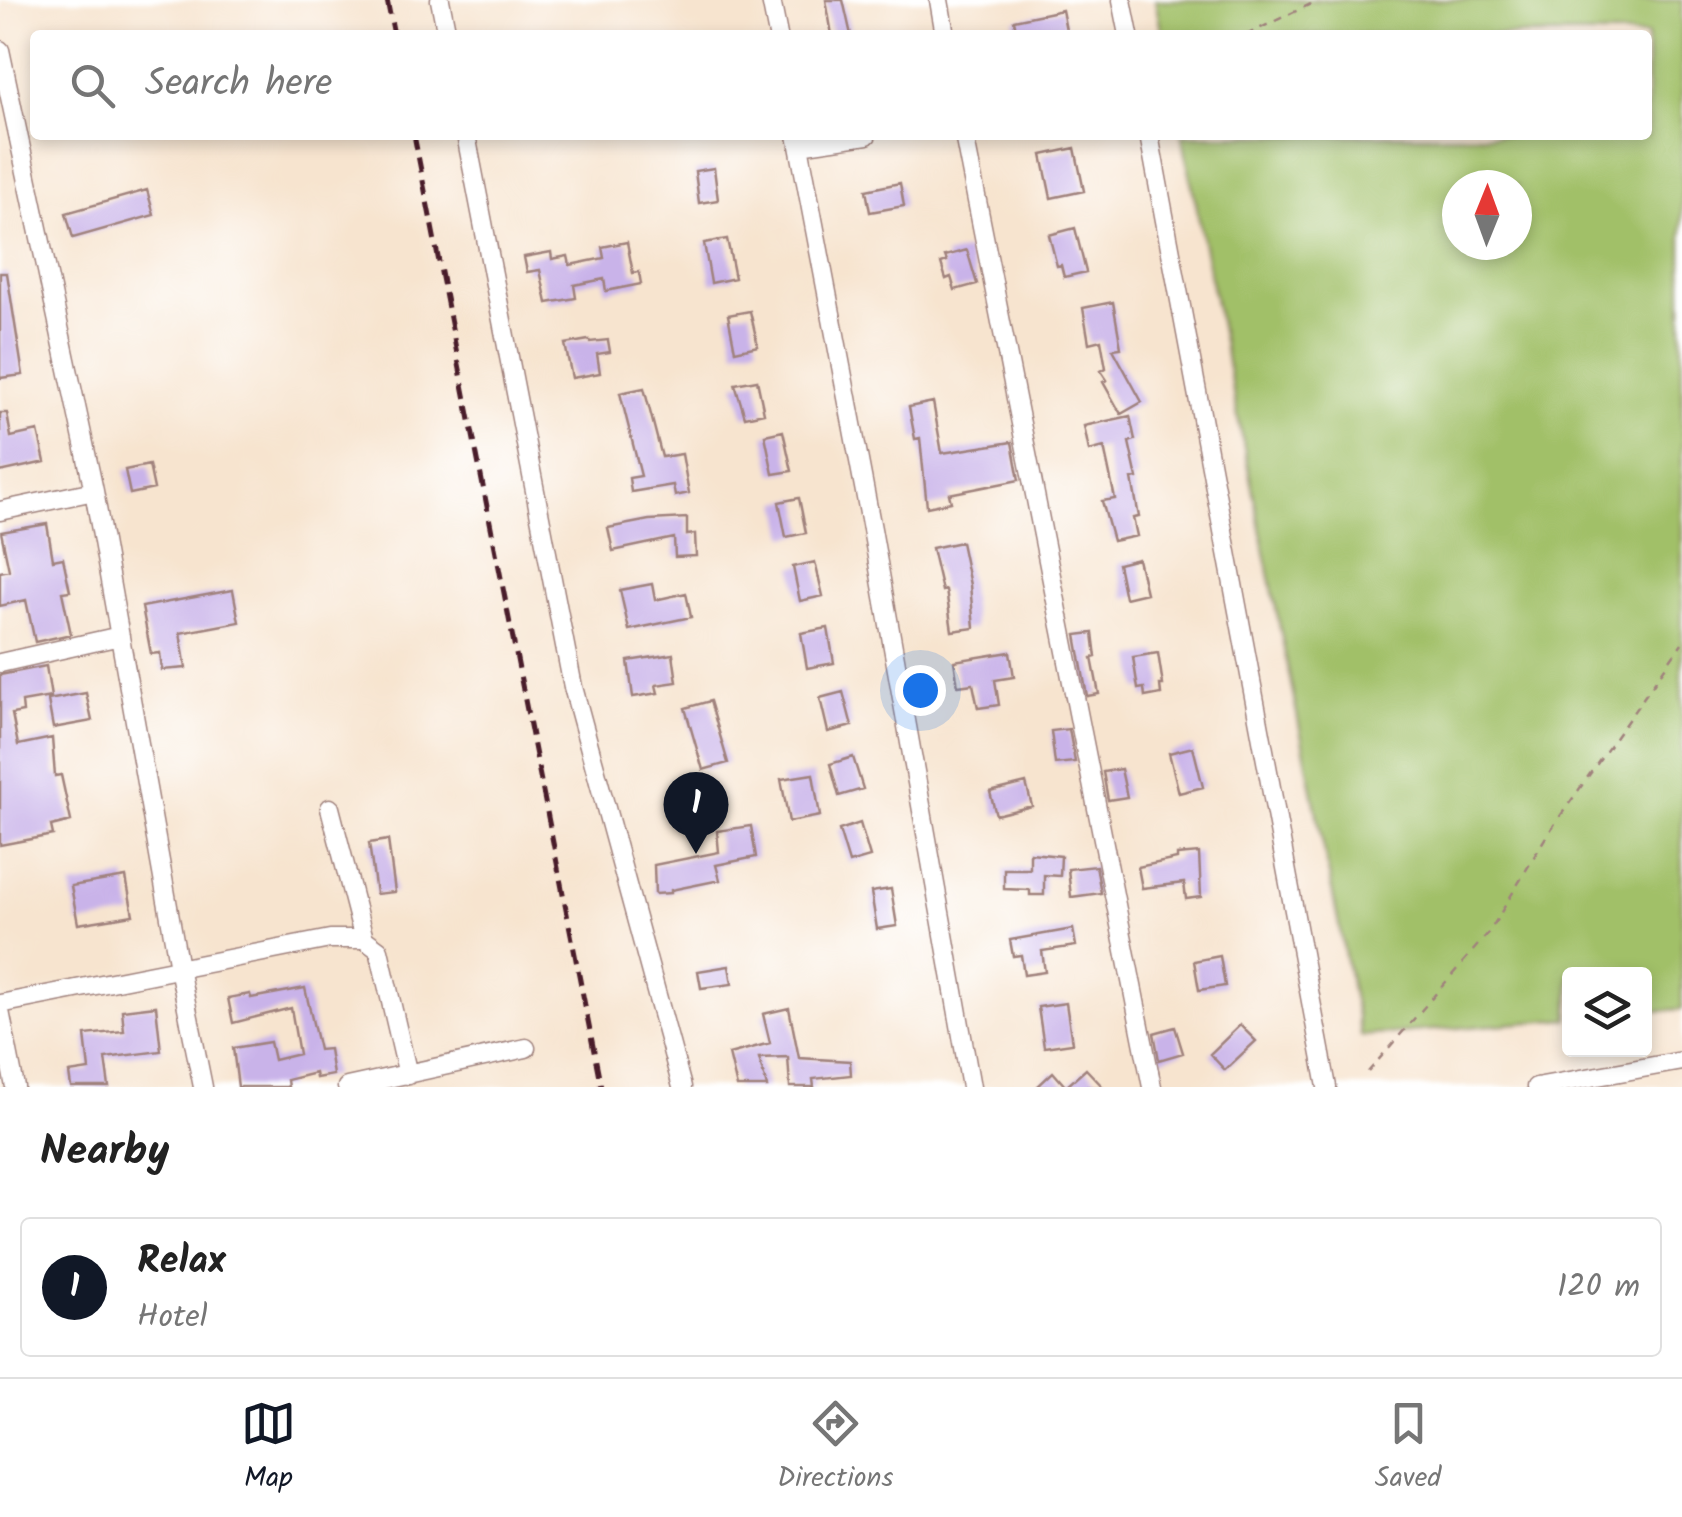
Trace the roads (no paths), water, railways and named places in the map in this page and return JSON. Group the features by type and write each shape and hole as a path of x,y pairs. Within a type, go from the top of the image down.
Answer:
{"street":[{"path":"440,0 446,30"},
{"path":"771,0 777,30"},
{"path":"938,0 944,30"},
{"path":"1122,0 1129,30"},
{"path":"0,50 94,491 204,1087"},
{"path":"467,140 573,687 682,1087"},
{"path":"798,140 971,1087"},
{"path":"965,140 1093,804 1152,1087"},
{"path":"1150,140 1327,1087"},
{"path":"0,511 94,491"},
{"path":"0,663 120,636"},
{"path":"330,808 364,940"},
{"path":"15,1087 0,1008 179,968 330,940 364,940 379,950 408,1075"},
{"path":"348,1087 526,1048"},
{"path":"1536,1087 1682,1060"}],"railway":[{"path":"387,0 393,30"},
{"path":"415,140 601,1087"}],"place":[{"name":"Relax","path":"696,854"}]}
